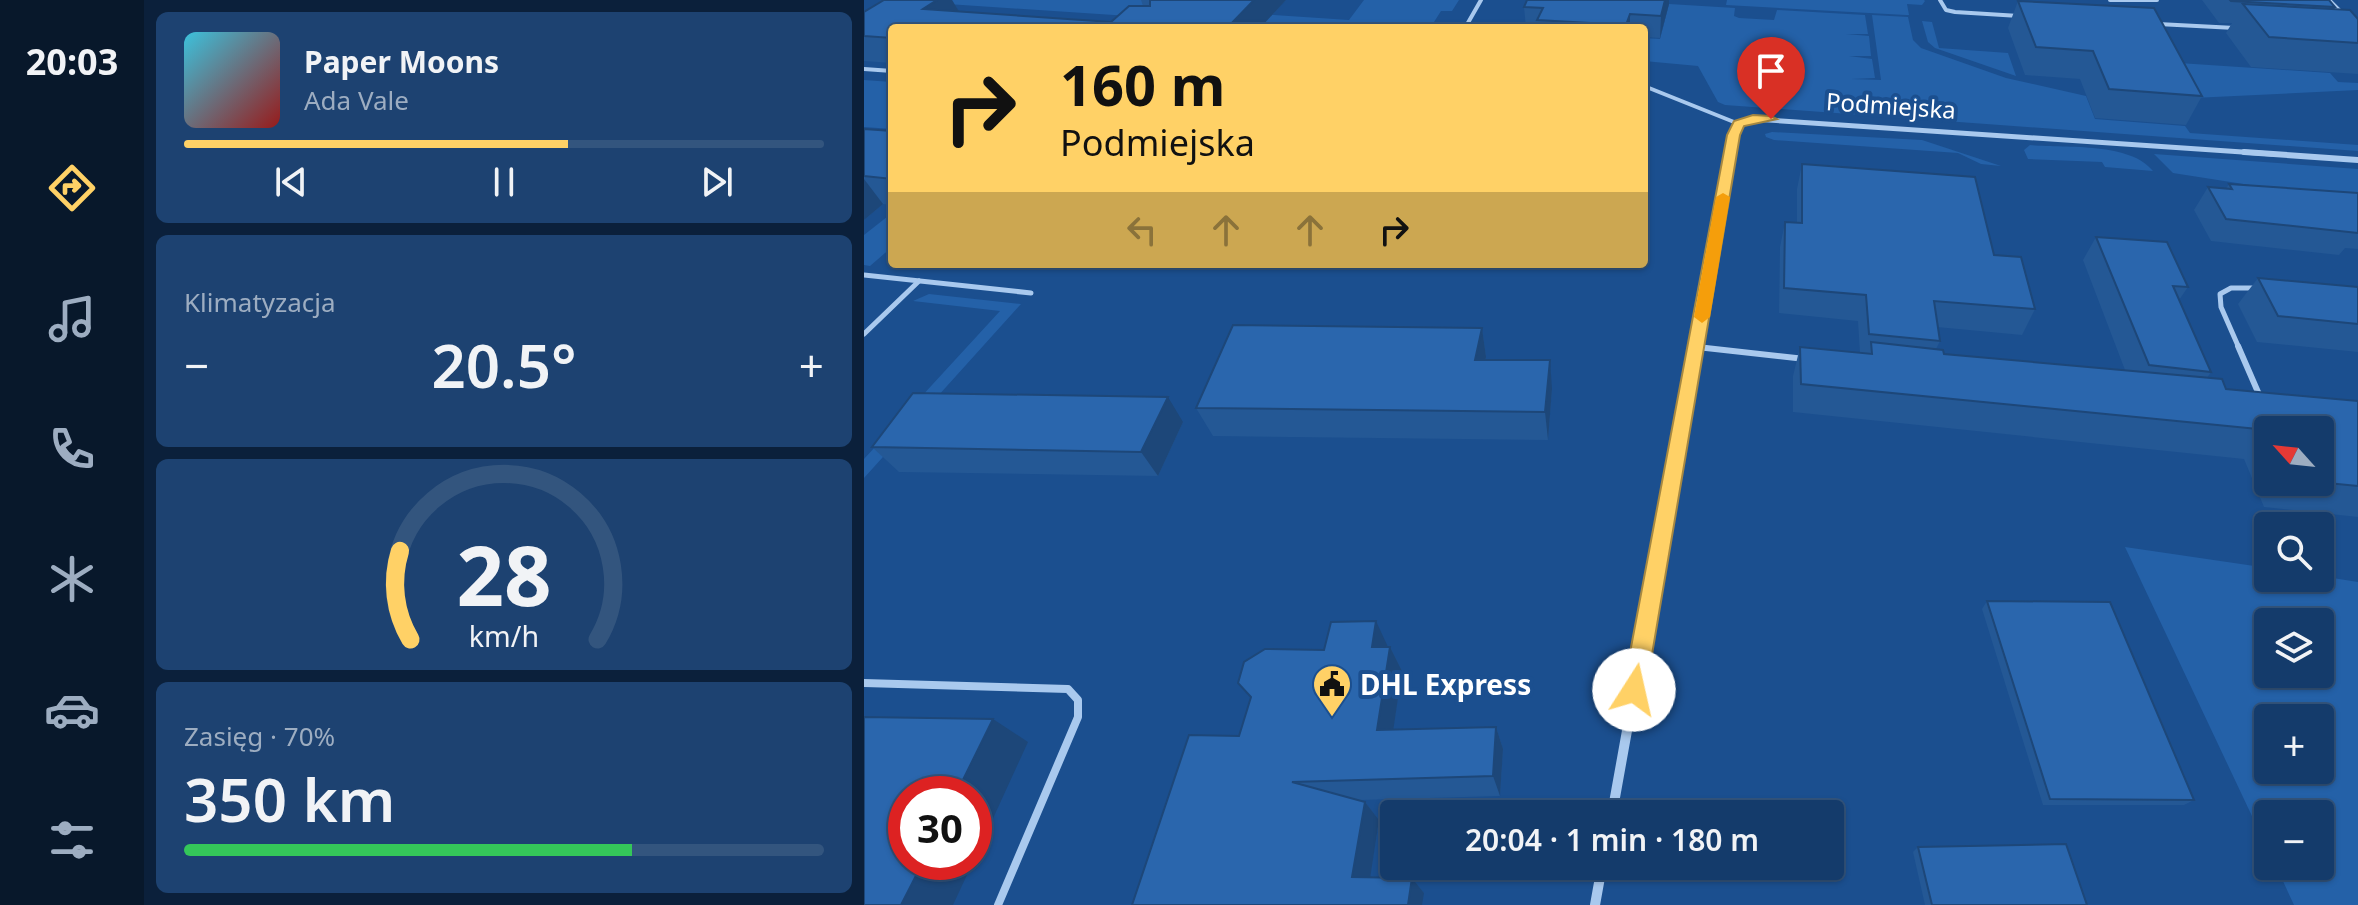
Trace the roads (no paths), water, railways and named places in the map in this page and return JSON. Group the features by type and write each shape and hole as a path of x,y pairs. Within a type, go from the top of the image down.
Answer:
{"street":[{"name":"Podmiejska","path":"1739,124 1753,119 1771,119 2358,160"},
{"path":"1615,800 1734,135 1739,124"},
{"path":"1595,905 1599,880"}],"lane":[{"path":"1467,24 1481,0"},
{"path":"1940,0 1946,10 1955,12 2030,16"},
{"path":"2110,0 2157,0"},
{"path":"2329,0 2349,20"},
{"path":"2151,23 2240,29"},
{"path":"864,69 888,71"},
{"path":"1648,88 1739,124"},
{"path":"864,275 1031,293"},
{"path":"864,334 919,281"},
{"path":"2260,288 2231,288 2220,294 2221,307 2266,409"},
{"path":"1697,347 1818,360"},
{"path":"864,683 1068,689 1078,700 1078,717 998,905"}],"place":[{"name":"DHL Express","path":"1332,718"}]}
